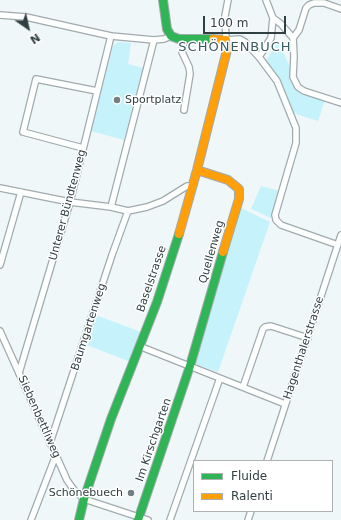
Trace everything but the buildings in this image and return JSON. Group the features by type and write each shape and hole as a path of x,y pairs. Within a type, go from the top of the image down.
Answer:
{"street":[{"path":"163,0 167,29 171,36 179,39 240,39 245,42 259,57 277,81 296,128 296,143 275,215 276,220 281,225 338,245"},
{"path":"226,40 225,12 228,0"},
{"path":"259,57 271,38 273,18 266,0"},
{"path":"341,10 324,3 314,3 309,5 306,8 298,30 293,38 293,77 298,87 304,91 341,103"},
{"path":"0,15 26,17 111,36 154,40 164,39 171,36"},
{"path":"273,18 281,24 293,38"},
{"name":"Unterer Bündtenweg","path":"19,373 70,202 111,36"},
{"path":"184,39 182,52 189,67 190,74 184,110"},
{"path":"111,207 154,40"},
{"name":"Baselstrasse","path":"79,520 84,499 111,419 157,302 193,186 227,50 226,40"},
{"path":"83,148 23,132 36,79 97,91"},
{"name":"Quellenweg","path":"190,366 239,199 239,189 228,180 197,170"},
{"path":"0,188 70,202 111,207 128,211 147,208 163,201 187,186 193,186"},
{"path":"0,265 21,192"},
{"name":"Baumgartenweg","path":"50,443 128,211"},
{"name":"Hagenthalerstrasse","path":"267,460 341,235"},
{"path":"243,387 265,327 271,326 308,338"},
{"name":"Siebenbettliweg","path":"0,331 67,480 74,490 84,499"},
{"path":"139,346 286,404"},
{"name":"Im Kirschgarten","path":"138,519 190,366"},
{"path":"170,520 220,378"},
{"path":"31,520 56,455"},
{"path":"84,499 138,519 148,520"}],"shaded area":[{"path":"279,41 290,68 290,80 295,88 303,94 325,100 318,121 293,113 279,79 266,60"},
{"name":"Sportplatz","path":"118,42 131,43 128,64 143,68 124,140 91,131 113,46"},
{"path":"261,186 280,191 271,218 251,209"},
{"path":"239,207 270,222 218,372 197,365 195,361"},
{"path":"93,314 141,332 131,362 84,344"}],"traffic: fast":[{"path":"163,0 167,29 171,36 179,39 213,39"},
{"path":"79,520 84,499 111,419 157,302 179,234"},
{"path":"138,520 190,366 223,252"}],"traffic: slow":[{"path":"179,234 197,170 227,50 226,40 213,39"},
{"path":"197,170 228,180 239,189 239,199 223,252"}],"place":[{"name":"Sportplatz","path":"117,100"},
{"name":"Schönebuech","path":"131,493"}],"district":[{"name":"SCHÖNENBUCH","path":"235,48"}]}
